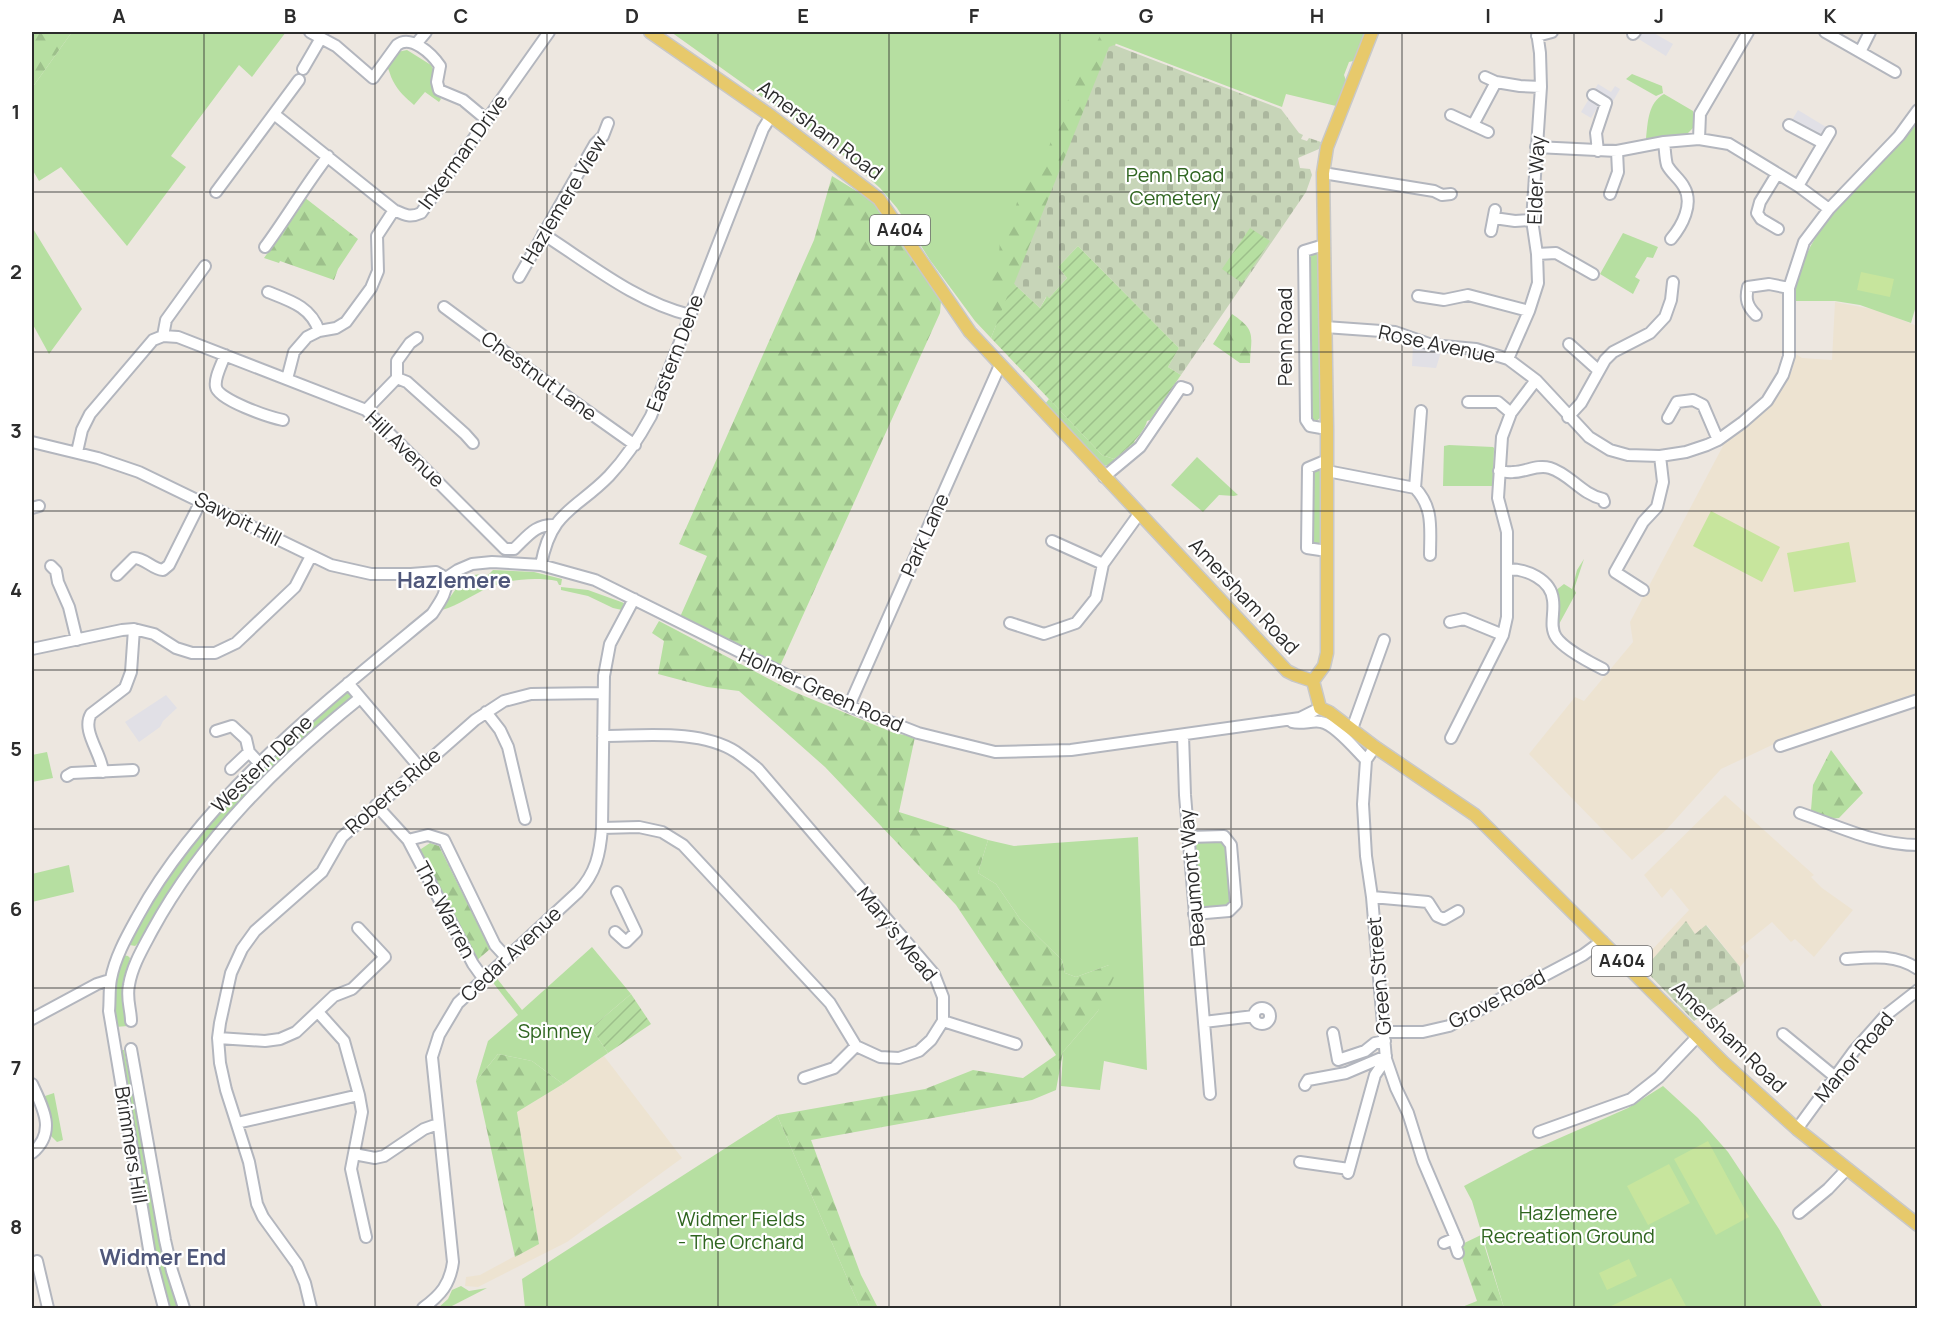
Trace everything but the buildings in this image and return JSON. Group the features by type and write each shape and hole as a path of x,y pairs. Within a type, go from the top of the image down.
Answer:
{"main road":[{"name":"Amersham Road","path":"650,32 771,116 879,199 970,332 1287,670 1313,681"},
{"name":"Penn Road","path":"1313,681 1324,666 1327,653 1327,429 1323,173 1327,147 1372,32"},
{"path":"1313,681 1320,708"},
{"name":"Amersham Road","path":"1320,708 1329,712 1375,747 1475,815 1724,1063 1797,1129 1917,1225"}],"street":[{"path":"310,32 336,46 378,82 400,42 407,41 416,44 440,66 437,82 439,90 464,100 488,120"},
{"path":"416,44 426,32"},
{"name":"Inkerman Drive","path":"274,114 394,210 406,216 414,216 421,213 549,32"},
{"path":"1537,34 1552,32"},
{"path":"1699,139 1700,114 1748,32"},
{"path":"1825,32 1895,72"},
{"path":"1860,52 1870,32"},
{"name":"Elder Way","path":"1508,359 1538,284 1537,254 1532,220 1541,87 1537,34"},
{"path":"303,69 321,38"},
{"path":"1485,77 1496,82 1541,87"},
{"path":"216,192 299,80"},
{"path":"1473,125 1496,82"},
{"path":"1593,95 1606,103 1596,133 1598,151"},
{"name":"Rose Avenue","path":"1325,327 1395,332 1432,345 1476,349 1508,359 1536,380 1568,417 1589,436 1610,450 1628,455 1660,456 1686,452 1718,440 1767,401 1783,375 1789,356 1789,288 1804,242 1828,209 1899,136 1917,110"},
{"path":"1451,115 1488,132"},
{"name":"Eastern Dene","path":"541,565 544,549 555,525 568,510 608,477 635,445 651,416 763,129 771,116"},
{"name":"Hazlemere View","path":"519,277 608,123"},
{"path":"1789,125 1823,143"},
{"path":"1798,186 1830,132"},
{"path":"1536,147 1617,151 1664,142 1699,139 1729,144 1798,186 1828,209"},
{"path":"1664,142 1668,165 1685,189 1688,200 1686,213 1678,231 1671,239"},
{"path":"1610,194 1618,172 1617,151"},
{"path":"265,248 296,205 299,195 328,156"},
{"path":"1323,173 1434,191 1442,195 1451,194"},
{"path":"1778,174 1760,202 1757,213 1761,219 1778,229"},
{"path":"286,379 294,352 307,337 319,331 336,328 346,322 371,288 378,271 377,236 394,210"},
{"path":"1491,231 1494,214 1515,221 1532,220"},
{"path":"543,234 646,300 690,315"},
{"name":"Penn Road","path":"1324,245 1304,251 1306,420 1310,426 1327,429"},
{"path":"1537,254 1556,253 1593,274"},
{"path":"76,452 82,430 90,414 153,340 164,336 166,320 205,266"},
{"path":"1568,417 1581,403 1598,370 1613,352 1650,333 1665,317 1671,300 1673,282"},
{"path":"1756,315 1748,307 1744,286 1769,285 1789,288"},
{"path":"268,292 304,308 315,319 319,331"},
{"path":"1418,296 1444,300 1468,295 1529,311"},
{"name":"Chestnut Lane","path":"444,307 635,445"},
{"name":"Hill Avenue","path":"164,336 178,337 366,410 505,549 514,549 537,527 555,525"},
{"path":"366,410 397,378 397,361 410,342 417,338"},
{"path":"1569,344 1598,370"},
{"path":"225,355 216,390 222,396 270,418 283,420"},
{"name":"Park Lane","path":"849,706 1000,365"},
{"path":"397,378 407,382 473,443"},
{"path":"1450,738 1503,635 1507,617 1507,532 1498,498 1503,437 1511,413 1536,380"},
{"path":"1104,477 1140,447 1180,387 1187,389"},
{"path":"1668,418 1677,402 1693,400 1703,405 1718,440"},
{"path":"1468,402 1498,402 1511,413"},
{"path":"1415,488 1421,411"},
{"name":"Sawpit Hill","path":"32,442 76,452 139,471 331,565 371,574 436,572 446,578"},
{"path":"1643,590 1615,572 1644,522 1657,507 1663,482 1660,456"},
{"path":"1327,551 1307,548 1308,468 1327,466 1415,488 1425,498 1430,514 1430,555"},
{"path":"1499,471 1514,472 1534,467 1550,468 1566,476 1577,487 1594,497 1603,499 1604,502"},
{"path":"117,575 134,558 139,558 156,569 163,570 169,565 201,501"},
{"path":"1010,624 1044,634 1076,623 1096,598 1102,564 1139,514"},
{"path":"1052,540 1102,564"},
{"path":"32,649 134,629 153,634 176,648 192,653 215,652 236,643 295,587 311,556"},
{"name":"Holmer Green Road","path":"446,578 472,564 492,562 541,565 595,580 849,706 918,733 995,752 1071,750 1183,735 1290,720 1300,718 1320,708"},
{"path":"51,566 56,571 58,582 69,607 77,640"},
{"path":"1508,569 1521,568 1547,584 1553,599 1552,627 1557,639 1603,669"},
{"name":"Western Dene","path":"110,980 121,948 155,886 206,818 324,704 432,614 442,599 446,588 446,578"},
{"name":"Cedar Avenue","path":"423,1308 432,1302 451,1277 453,1262 432,1057 439,1035 458,1003 587,882 594,870 600,852 602,828 604,676 610,644 634,599"},
{"path":"1450,622 1464,619 1503,635"},
{"path":"103,772 103,763 89,730 88,719 91,714 125,688 131,672 134,629"},
{"path":"1352,729 1384,640"},
{"path":"348,684 420,768"},
{"name":"Roberts Ride","path":"311,1308 305,1283 297,1264 262,1217 257,1204 249,1162 222,1072 219,1038 231,973 242,949 255,931 322,872 342,837 376,805 486,712 504,701 531,694 603,693"},
{"path":"131,1021 127,1004 129,985 138,957 160,916 196,863 218,833 322,729 360,698"},
{"path":"1780,746 1917,700"},
{"path":"486,712 500,730 508,747 525,819"},
{"path":"1290,720 1299,724 1318,721 1328,723 1366,760 1375,747"},
{"path":"216,730 232,726 246,739 249,752 260,764"},
{"name":"Beaumont Way","path":"1183,735 1188,837 1210,1094"},
{"name":"Mary's Mead","path":"603,736 687,737 706,740 734,751 758,769 934,974 943,997 943,1021"},
{"path":"231,769 249,752"},
{"name":"Green Street","path":"1366,760 1363,804 1366,856 1372,897 1386,1058 1396,1088 1408,1113 1423,1161 1458,1243 1455,1244 1458,1253"},
{"path":"67,776 133,770"},
{"name":"The Warren","path":"376,805 408,840 473,964 483,978"},
{"path":"1800,813 1879,841 1899,845 1917,844"},
{"path":"602,828 639,827 662,832 683,845 830,1003 856,1046 880,1057 899,1058 919,1050 931,1040 943,1021 1016,1044"},
{"name":"The Warren","path":"408,840 428,835 444,840 495,945 506,957"},
{"path":"1188,837 1224,836 1232,845 1236,904 1229,911 1194,914"},
{"path":"615,932 626,942 636,932 617,892"},
{"path":"1372,897 1429,897 1437,916 1444,919 1458,911"},
{"path":"219,1038 265,1041 296,1032 334,996 352,988 387,959 358,928"},
{"name":"Grove Road","path":"1384,1037 1449,1026 1583,955 1602,941"},
{"path":"121,948 138,957"},
{"path":"1846,959 1895,958 1917,969"},
{"path":"33,1015 110,980"},
{"name":"Brimmers Hill","path":"110,980 109,1011 112,1031 150,1255 164,1308"},
{"name":"Manor Road","path":"1797,1129 1834,1076 1887,1015 1917,990"},
{"path":"318,1012 344,1041 359,1095 362,1112 351,1169 366,1237"},
{"path":"1204,1022 1254,1016"},
{"path":"1333,1033 1338,1060 1365,1051 1384,1037"},
{"path":"1783,1034 1834,1076"},
{"path":"1539,1132 1632,1099 1659,1077 1698,1036"},
{"path":"804,1078 834,1068 856,1046"},
{"path":"131,1048 151,1172 172,1271 184,1308"},
{"path":"1305,1085 1308,1080 1322,1073 1346,1073 1386,1058"},
{"path":"1300,1162 1349,1171 1375,1075 1386,1058"},
{"path":"32,1084 46,1116 46,1131 32,1153"},
{"path":"237,1123 359,1095"},
{"path":"354,1154 375,1158 384,1156 424,1129 438,1124"},
{"path":"1799,1212 1828,1189 1846,1170"},
{"path":"1444,1243 1456,1238"},
{"path":"36,1269 48,1308"}],"shaded area":[{"path":"1640,32 1652,32 1673,44 1666,56 1637,38"},
{"path":"1598,84 1611,92 1615,86 1620,89 1612,103 1603,98 1591,118 1581,112"},
{"path":"1798,110 1826,127 1823,133 1816,135 1792,120"},
{"path":"1835,302 1877,310 1917,326 1917,694 1785,739 1721,769 1667,829 1632,860 1529,754 1575,697 1584,701 1633,642 1630,622 1724,444 1751,424 1775,399 1792,371 1796,354 1802,358 1832,360"},
{"path":"1413,345 1441,352 1436,368 1412,366"},
{"path":"166,695 177,708 160,727 139,742 125,722"},
{"path":"1725,795 1814,875 1811,877 1822,888 1853,910 1814,957 1795,939 1791,942 1772,922 1741,947 1749,956 1740,967 1707,925 1695,934 1686,922 1644,969 1639,964 1689,910 1671,888 1662,898 1644,875"},
{"path":"604,1056 682,1158 567,1242 478,1287 465,1286 466,1277 480,1275 539,1243 517,1112"}],"green space":[{"path":"32,32 72,32 32,88"},
{"path":"72,32 286,32 252,77 239,65 171,156 186,167 127,246 61,167 39,181 32,169 32,88"},
{"path":"671,32 1368,32 1357,60 1349,62 1344,75 1347,83 1339,105 1336,106 1286,94 1282,107 1109,41 991,338 975,321 930,260 897,208 880,188 843,155"},
{"path":"1102,32 1115,32 1116,43 998,328 988,311 991,292 987,281 999,256 1000,239 1015,209 1024,179 1048,149 1067,102"},
{"name":"Penn Road Cemetery","path":"1114,45 1281,109 1303,135 1301,139 1307,141 1309,138 1321,142 1319,149 1298,158 1300,168 1310,169 1312,175 1306,192 1181,375 1168,367 1179,348 1078,246 1058,267 1067,278 1049,298 1046,297 1040,308 1014,284 1109,47"},
{"path":"407,50 431,65 433,69 432,89 441,99 439,102 425,92 414,105 395,85 387,67 397,52"},
{"path":"1632,74 1662,86 1663,93 1656,96 1626,79"},
{"path":"1664,94 1693,111 1693,128 1685,136 1667,136 1648,140 1646,139 1647,126 1652,107"},
{"path":"1917,122 1918,299 1911,323 1860,305 1835,301 1794,301 1800,272 1810,247 1825,224"},
{"path":"832,176 876,203 941,301 940,313 780,666 680,617 707,556 679,544 814,240"},
{"path":"304,197 358,239 338,269 334,280 280,261 279,263 264,258 302,205"},
{"path":"32,227 82,309 49,354 32,323"},
{"path":"1250,228 1270,241 1242,283 1222,269"},
{"path":"1623,233 1658,247 1653,258 1647,257 1635,277 1640,280 1633,294 1600,274"},
{"path":"1078,246 1179,348 1168,367 1181,375 1138,437 1114,459 1102,455 991,338 1012,284 1040,308 1047,296 1049,298 1067,278 1058,267"},
{"path":"1315,250 1319,254 1320,418 1314,423 1311,422 1308,253"},
{"path":"1861,272 1894,279 1890,297 1857,290"},
{"path":"1232,314 1246,325 1251,334 1250,363 1240,363 1213,344"},
{"path":"1049,399 1102,455 1114,459 1133,441 1136,442 1117,461 1103,466 1045,404"},
{"path":"1444,446 1493,447 1493,486 1443,486"},
{"path":"1197,457 1238,495 1219,495 1203,512 1171,485"},
{"path":"1322,464 1322,545 1313,546 1307,533 1310,466"},
{"path":"1711,511 1780,547 1762,582 1693,546"},
{"path":"1849,542 1856,582 1794,592 1787,553"},
{"path":"1584,559 1574,589 1576,593 1558,626 1555,591 1564,584 1572,589 1577,570"},
{"path":"493,570 534,572 562,579 561,585 557,581 540,579 504,583 488,588 442,610 466,579 480,574 488,575"},
{"path":"561,587 588,590 624,603 622,610 588,596 561,590"},
{"path":"659,621 792,691 894,733 915,737 899,812 988,840 978,873 996,884 1020,919 1062,960 1065,973 1076,977 1109,965 1118,969 1098,1011 1063,1052 1056,1090 1032,1100 811,1140 861,1275 878,1308 860,1308 777,1115 925,1089 973,1070 1023,1078 1056,1055 956,905 825,767 739,691 707,687 658,674 664,641 652,633"},
{"path":"348,691 352,698 351,702 247,799 143,939 135,946 130,945 128,941 145,910 206,824 304,727"},
{"path":"1831,750 1863,793 1839,818 1829,819 1811,810 1813,785"},
{"path":"47,752 53,778 32,782 32,755"},
{"path":"1138,837 1147,1070 1104,1061 1100,1090 1061,1086 1063,1052 1098,1011 1109,965 1076,977 1065,973 1062,960 1020,919 996,884 978,873 988,840 1014,846"},
{"path":"1197,840 1221,840 1227,844 1233,901 1230,908 1199,909 1193,843"},
{"path":"430,843 439,846 490,949 475,962 418,851"},
{"path":"69,865 74,892 32,902 32,874"},
{"path":"1686,921 1695,934 1706,925 1740,967 1745,987 1694,1021 1644,969"},
{"name":"Spinney","path":"592,947 631,994 591,1028 608,1053 563,1084 532,1061 498,1054 476,1081 488,1041 518,1015 491,980 495,976 522,1010"},
{"path":"123,955 130,958 123,992 128,1026 115,1027 115,991"},
{"path":"631,994 651,1024 608,1053 591,1028"},
{"path":"120,1050 124,1050 179,1308 167,1308 157,1276"},
{"path":"498,1054 532,1061 563,1084 517,1112 539,1244 515,1257 476,1081"},
{"name":"Hazlemere Recreation Ground","path":"1663,1086 1698,1118 1728,1152 1779,1229 1823,1308 1504,1308 1472,1201 1464,1186 1530,1151 1628,1108"},
{"path":"54,1093 63,1140 57,1142 49,1134 42,1097"},
{"name":"Widmer Fields - The Orchard","path":"777,1115 860,1308 525,1308 522,1279"},
{"path":"1708,1141 1749,1217 1716,1235 1674,1159"},
{"path":"1669,1164 1690,1203 1648,1225 1627,1186"},
{"path":"1481,1235 1504,1308 1462,1307 1477,1301 1458,1246"},
{"path":"1629,1259 1637,1276 1607,1290 1599,1273"},
{"path":"1671,1278 1687,1308 1609,1307"},
{"path":"461,1286 469,1291 487,1288 448,1308 438,1308 448,1299 452,1290"}],"district":[{"name":"Hazlemere","path":"454,580"},
{"name":"Widmer End","path":"163,1257"}]}
